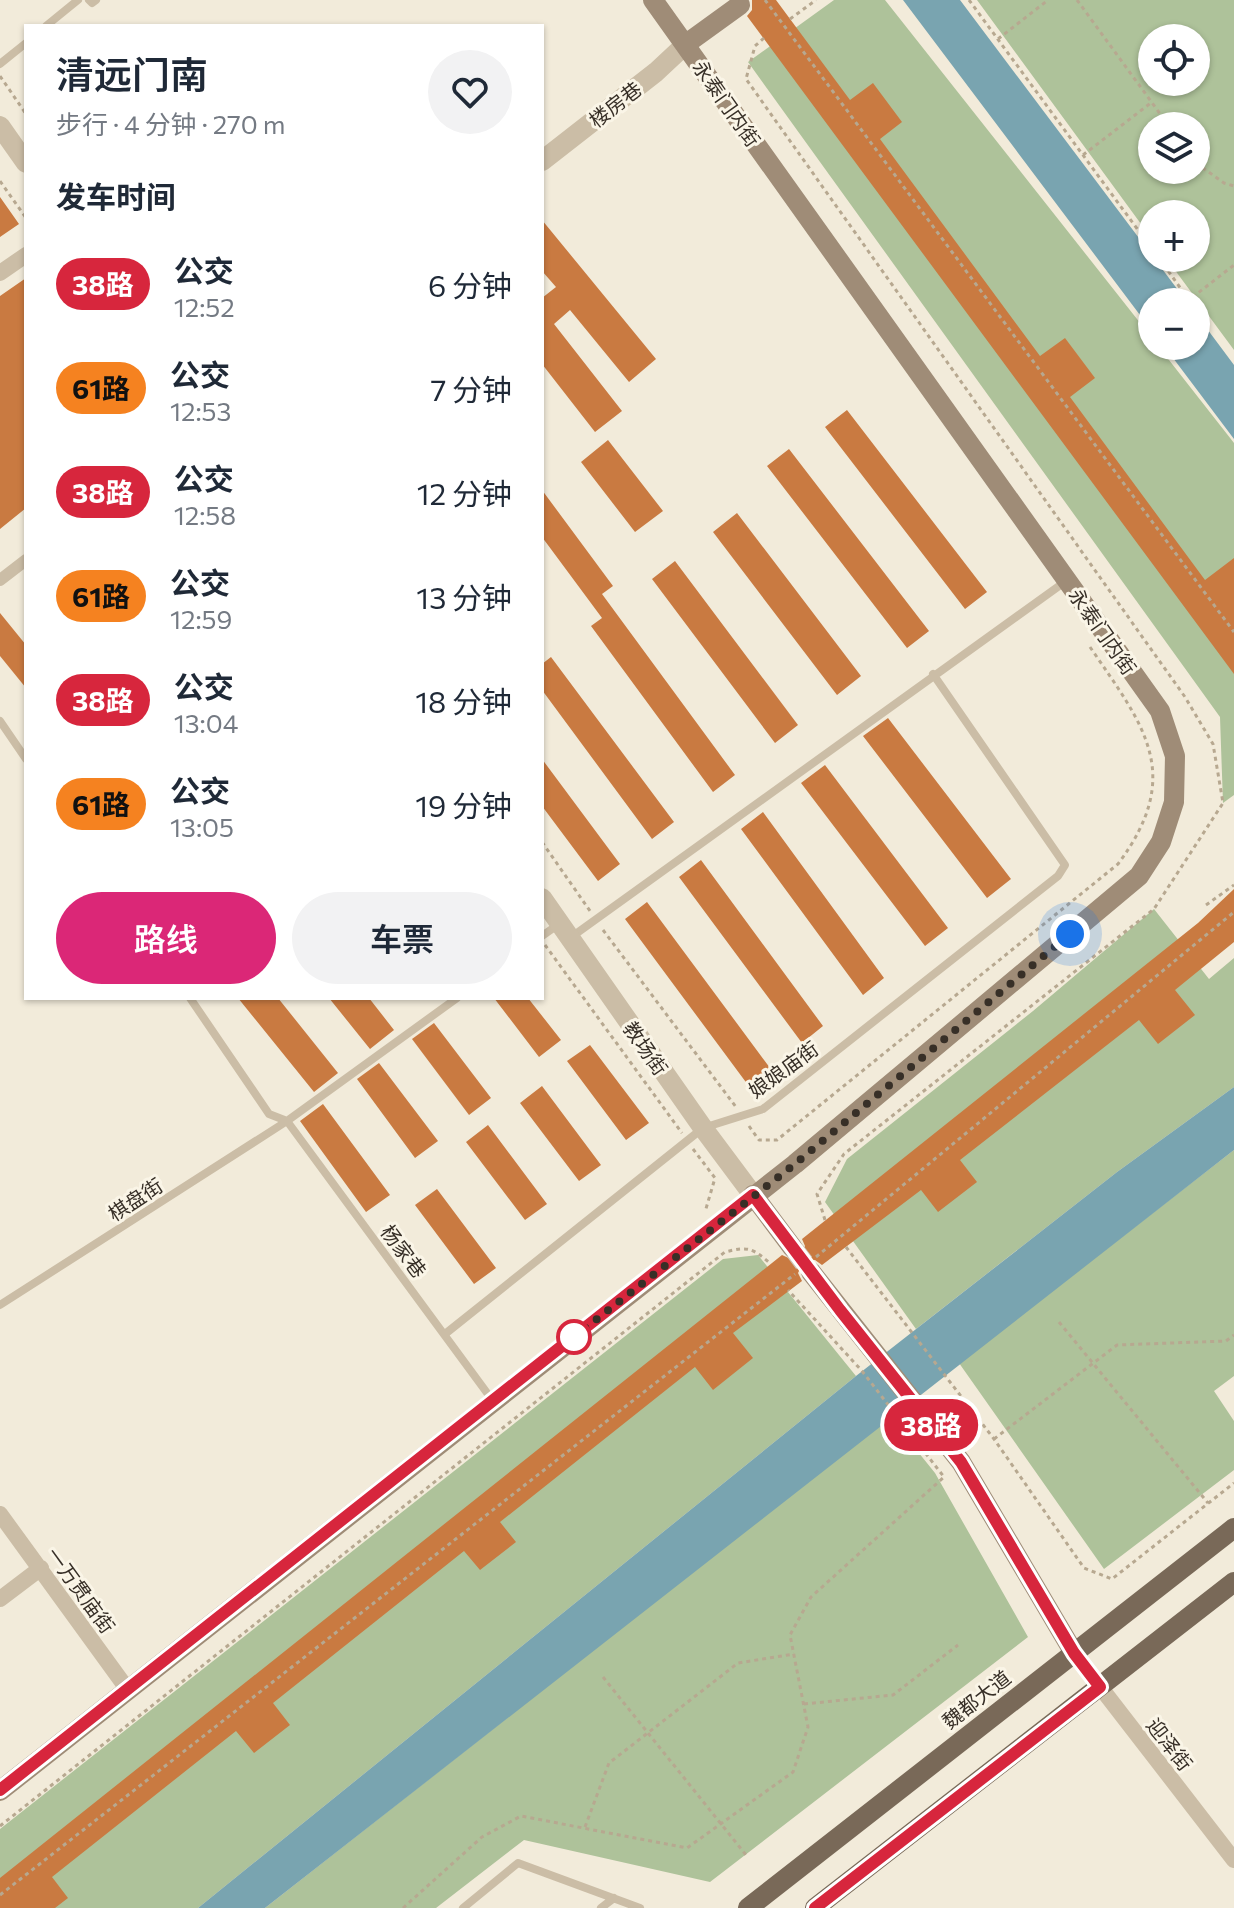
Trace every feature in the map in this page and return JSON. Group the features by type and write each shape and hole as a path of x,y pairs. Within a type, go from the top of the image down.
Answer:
{"main road":[{"name":"永泰门内街","path":"0,1791 795,1164 1139,876 1161,842 1174,802 1175,756 1160,711 653,0"},
{"path":"686,44 740,5"},
{"path":"753,1195 792,1247"},
{"path":"810,1266 840,1310 961,1462 1074,1653"},
{"name":"魏都大道","path":"748,1908 1234,1528"},
{"path":"815,1908 1234,1582"}],"street":[{"name":"楼房巷","path":"544,159 656,72 686,44"},
{"path":"0,126 24,160"},
{"path":"0,273 24,256"},
{"path":"0,580 24,562"},
{"name":"教场街","path":"544,901 695,1134 753,1195"},
{"name":"一万贯庙街","path":"0,1514 128,1690"},
{"path":"0,1599 41,1568"},
{"name":"迎泽街","path":"1074,1653 1234,1860"}],"lane":[{"path":"48,24 78,0"},
{"path":"89,0 92,3 96,0"},
{"path":"0,64 24,45"},
{"path":"544,938 595,920 1067,580"},
{"name":"娘娘庙街","path":"445,1334 695,1134 741,1114 763,1109 1058,876 1065,865 933,674"},
{"path":"0,721 24,756"},
{"name":"杨家巷","path":"191,1000 269,1114 287,1121 494,1401"},
{"name":"棋盘街","path":"0,1305 287,1121 454,1000"},
{"path":"463,1908 518,1863 640,1908"},
{"path":"601,1908 614,1898"}],"path":[{"path":"765,0 1234,632"},
{"path":"790,19 816,0"},
{"path":"969,0 1138,230"},
{"path":"998,39 1048,0"},
{"path":"1077,0 1159,112"},
{"path":"0,76 24,111"},
{"path":"1083,155 1152,102"},
{"path":"1210,173 1234,186"},
{"path":"0,181 24,215"},
{"path":"1169,272 1189,300 1234,265"},
{"path":"544,845 595,920 759,1140 777,1140"},
{"path":"1206,905 1234,885"},
{"path":"0,1895 810,1266 1234,912"},
{"path":"544,942 695,1134 715,1178"},
{"path":"817,1194 825,1220"},
{"path":"846,1247 994,1439 1084,1568 1112,1579 1234,1483"},
{"path":"0,1826 725,1252 753,1249 771,1264"},
{"path":"403,1908 482,1837 521,1816 687,1848 793,1772 808,1727 790,1635 811,1597 944,1477 862,1371 788,1290"},
{"path":"1059,1322 1208,1503"},
{"path":"994,1439 1117,1345 1226,1341 1234,1335"},
{"path":"804,1704 893,1695 958,1645"},
{"path":"584,1828 609,1763 738,1663 794,1654"},
{"path":"603,1677 746,1855"}],"green space":[{"path":"834,0 885,0 1138,320 1138,360 1169,360 1234,443 1234,795 1223,803 1220,717 748,62"},
{"path":"977,0 1234,0 1234,350 1210,318 1210,288 1188,288 1176,272 1210,272 1210,200 1138,200 1138,220"},
{"path":"1154,909 1209,979 1234,958 1234,1087 1117,1172 916,1329 825,1202 847,1159 1033,1011"},
{"path":"1234,1150 1234,1376 1214,1391 1234,1421 1234,1470 1104,1569 959,1363"},
{"path":"758,1255 856,1376 198,1908 0,1908 0,1829 723,1259"},
{"path":"890,1417 935,1473 1028,1637 710,1882 524,1840 436,1908 265,1908"}],"water":[{"path":"903,0 960,0 1138,237 1138,272 1164,272 1176,288 1138,288 1138,312"},
{"path":"1210,333 1234,365 1234,439 1175,360 1210,360"},
{"path":"1234,1087 1234,1150 265,1908 198,1908 856,1376 1117,1172"}],"building":[{"path":"752,0 776,0 850,100 873,83 902,122 880,139 1040,356 1065,338 1095,378 1070,397 1205,580 1234,558 1234,674 747,16 752,10"},
{"path":"0,197 19,224 0,237"},
{"path":"544,222 656,359 629,382 570,310 554,324 622,411 595,432 544,367 544,296 556,287 544,273"},
{"path":"24,279 24,510 0,529 0,296"},
{"path":"847,410 987,592 965,609 825,427"},
{"path":"608,440 663,511 635,532 581,462"},
{"path":"789,449 929,631 907,648 767,466"},
{"path":"544,493 613,586 602,594 735,775 713,792 591,626 602,618 544,540"},
{"path":"737,513 861,676 837,695 713,532"},
{"path":"675,561 798,725 775,743 652,579"},
{"path":"0,613 24,643 24,686 0,656"},
{"path":"551,657 674,822 652,839 544,693 544,662"},
{"path":"888,718 1011,879 987,898 863,736"},
{"path":"544,762 620,864 598,881 544,809"},
{"path":"825,765 948,928 925,946 801,783"},
{"path":"763,812 884,978 863,995 741,829"},
{"path":"701,860 823,1026 802,1043 679,877"},
{"path":"1234,889 1234,942 1175,990 1195,1015 1158,1044 1139,1020 960,1160 977,1182 938,1212 921,1190 822,1265 815,1260 804,1261 798,1273 802,1281 733,1333 753,1358 713,1390 695,1367 500,1522 516,1542 480,1570 464,1551 273,1703 290,1725 254,1753 236,1731 52,1877 68,1898 55,1908 0,1908 0,1878 782,1255 793,1260 800,1257 805,1246 802,1239 1198,923"},
{"path":"647,902 770,1068 748,1085 625,919"},
{"path":"240,1000 280,1000 338,1073 314,1092"},
{"path":"331,1000 371,1000 394,1030 370,1049"},
{"path":"496,1000 530,1000 561,1040 539,1057"},
{"path":"434,1023 491,1098 469,1115 412,1039"},
{"path":"590,1045 649,1123 626,1140 567,1061"},
{"path":"379,1063 438,1141 415,1158 357,1079"},
{"path":"542,1086 601,1165 579,1181 520,1103"},
{"path":"323,1104 390,1195 366,1212 300,1121"},
{"path":"488,1125 547,1204 525,1220 466,1142"},
{"path":"437,1189 496,1268 474,1284 415,1205"}],"tunnel":[{"path":"792,1247 811,1272"}],"bus line":[{"name":"38路","path":"0,1790 753,1195 961,1462 1074,1653 1100,1687 815,1908"}],"route":[{"path":"574,1337 795,1164 1070,934"}]}
